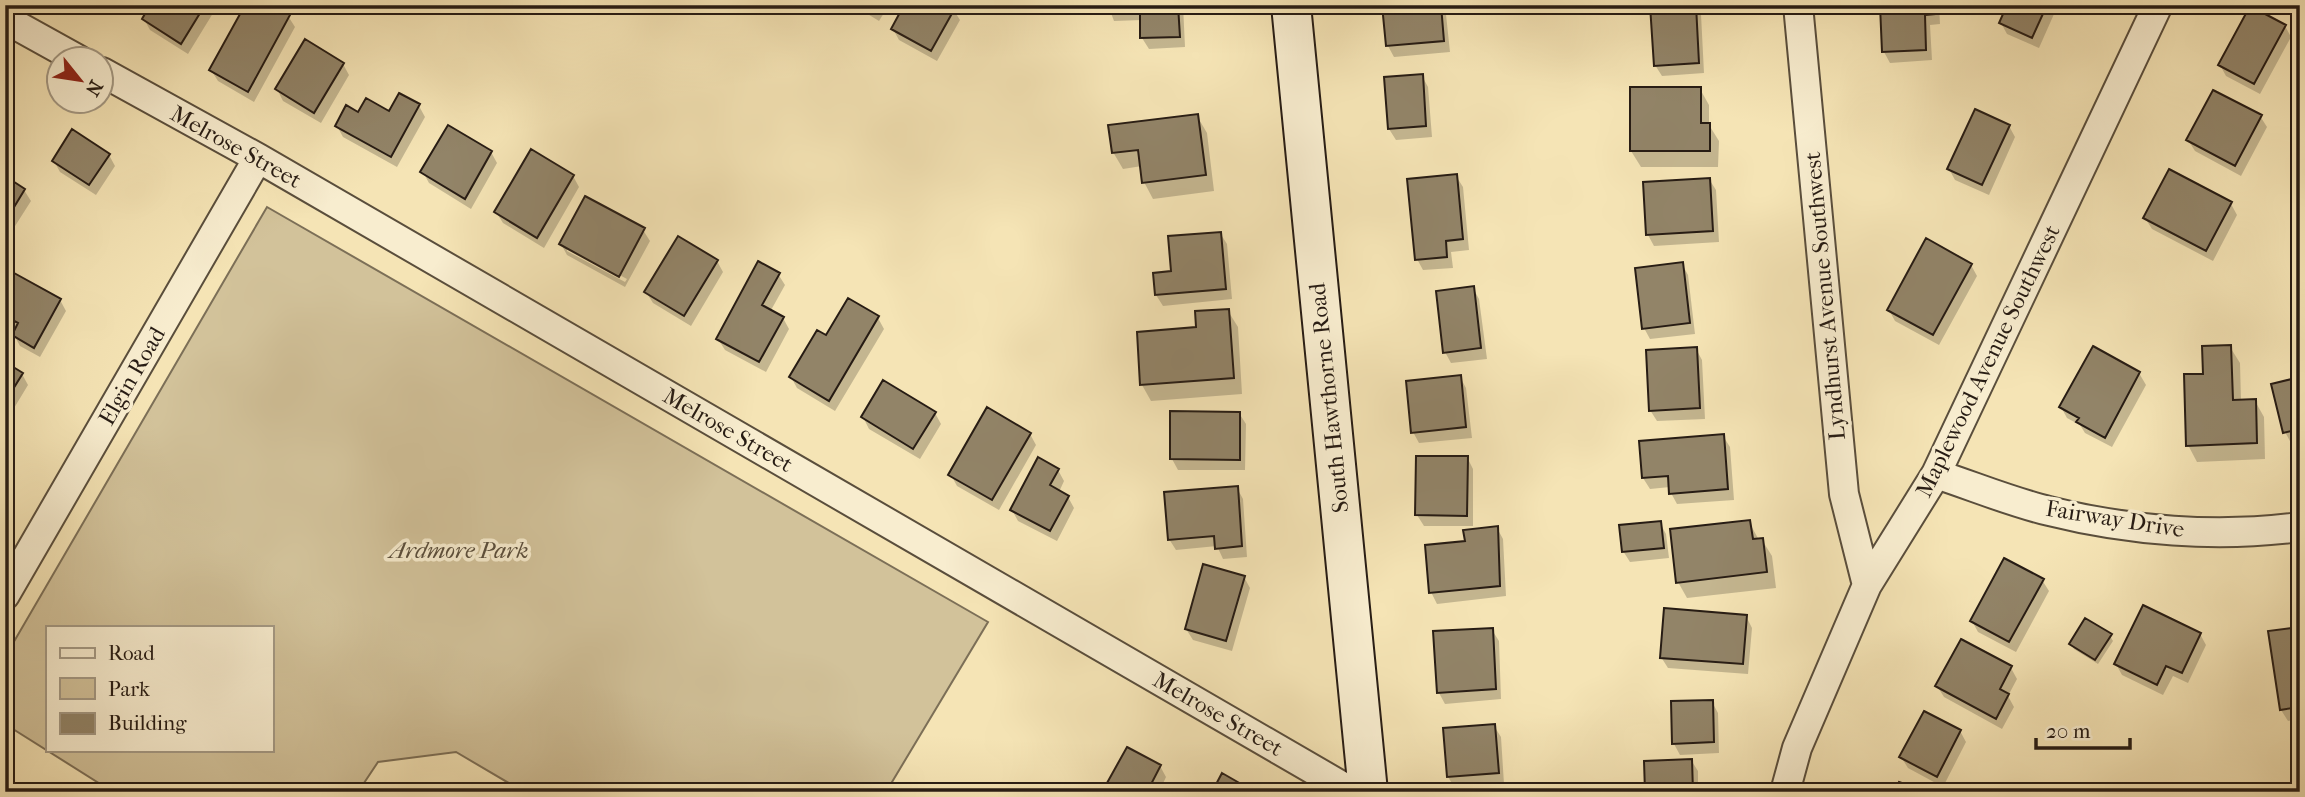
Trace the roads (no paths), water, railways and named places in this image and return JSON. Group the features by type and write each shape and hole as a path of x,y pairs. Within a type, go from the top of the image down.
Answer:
{"main road":[{"name":"South Hawthorne Road","path":"1291,5 1368,792"}],"street":[{"name":"Lyndhurst Avenue Southwest","path":"1798,5 1844,494 1867,585"},
{"name":"Maplewood Avenue Southwest","path":"1785,792 1797,748 1867,585 1936,474 2158,5"},
{"path":"5,19 54,46"},
{"name":"Melrose Street","path":"116,80 258,158 1352,792"},
{"name":"Elgin Road","path":"5,594 258,158"},
{"name":"Fairway Drive","path":"1936,474 2048,511 2133,526 2206,532 2263,532 2300,527"}],"park label":[{"name":"Ardmore Park","path":"459,550"}]}
